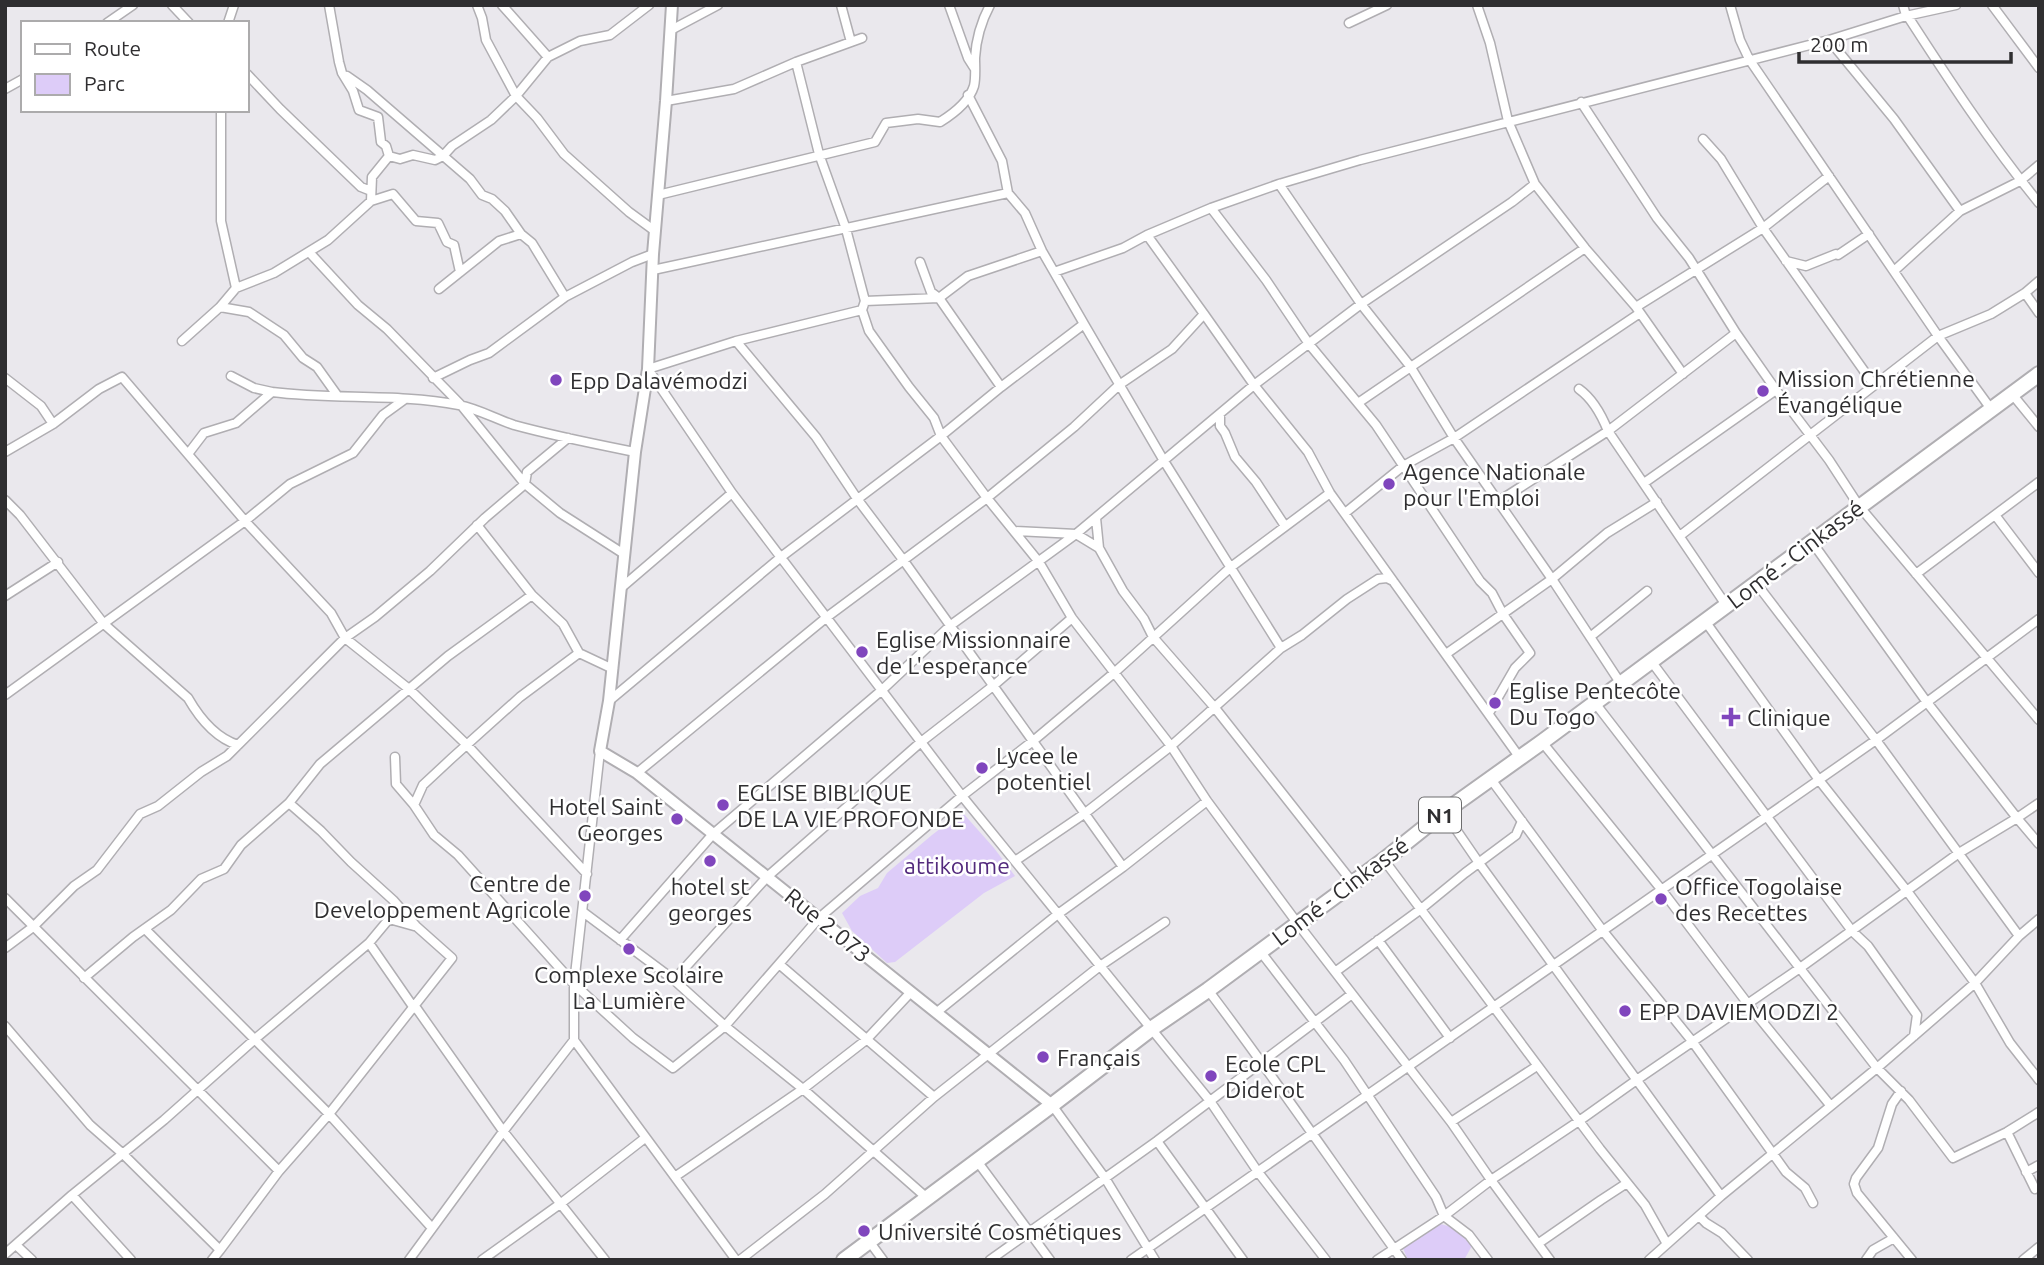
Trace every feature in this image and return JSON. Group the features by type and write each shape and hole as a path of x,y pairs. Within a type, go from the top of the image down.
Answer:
{"highway":[{"name":"Lomé - Cinkassé","path":"844,1260 1151,1029 1208,990 1384,860 1444,812 2039,374"}],"street":[{"path":"110,21 133,5"},
{"path":"173,5 187,21"},
{"path":"329,5 342,73 350,83 359,110 378,117 381,142 386,146 389,156"},
{"path":"477,5 486,40 516,96 537,118 564,154 629,212 655,231"},
{"path":"502,5 548,57"},
{"path":"389,156 400,159 413,155 435,160 443,156 452,146 491,120 516,96 548,57 580,41 610,35 649,5"},
{"path":"409,1260 503,1131 574,1040 575,984 600,751 610,701 635,452 648,369 653,254 672,5"},
{"path":"671,30 718,5"},
{"path":"841,5 850,42"},
{"path":"949,5 968,58 975,69"},
{"path":"658,195 875,142 886,123 918,118 940,122 958,110 974,86 979,31 990,5"},
{"path":"1349,23 1387,5"},
{"path":"1476,5 1490,43 1508,121 1535,184 1638,310 1683,374"},
{"path":"1730,5 1740,40 1749,59 1991,409"},
{"path":"1903,5 1951,82 2039,203"},
{"path":"1054,272 1123,248 1147,234 1211,208 1360,160 1956,5"},
{"path":"1992,5 2039,68"},
{"path":"666,101 734,89 796,62 862,38"},
{"path":"1829,40 1894,119 1960,211"},
{"path":"796,62 819,155 846,229 869,331 934,418 941,436 1039,562 1072,618 1171,746 1207,801 1298,923 1451,1122 1550,1260"},
{"path":"342,73 367,90 470,179 482,195 492,199 505,211 521,234 532,243 565,298"},
{"path":"248,75 371,196"},
{"path":"5,89 21,80"},
{"path":"968,94 1002,161 1008,193 1025,212 1042,251 1119,385 1281,648"},
{"path":"1581,102 1657,218 1689,258 1736,333 1829,460 1859,506 2039,720"},
{"path":"221,112 221,221 236,288"},
{"path":"1703,139 1721,159 1763,228 1874,385"},
{"path":"371,196 372,177 389,156"},
{"path":"1894,271 1960,211 2021,181 2039,165"},
{"path":"1345,513 1403,466 1454,438 1695,270 1763,228 1829,176"},
{"path":"1279,184 1361,304 1410,366 1454,438 1552,579 1620,684"},
{"path":"620,940 713,834 882,690 951,625 1076,534 1254,385 1361,304 1535,184"},
{"path":"653,270 1008,193"},
{"path":"182,341 220,307 236,288 274,273 328,240 371,196 393,194 416,221 438,223 447,242 454,245 460,272"},
{"path":"1211,208 1266,280 1309,344 1376,425 1530,653 1515,668 1489,713"},
{"path":"439,289 499,241 521,234"},
{"path":"1147,234 1254,385 1308,452 1330,493 1520,758"},
{"path":"1786,261 1806,266 1838,255 1868,234"},
{"path":"1358,403 1585,248"},
{"path":"648,369 863,305 939,298 968,276 1042,251"},
{"path":"309,252 358,306 387,328 461,405 525,484 560,513 624,554"},
{"path":"433,378 489,353 565,298 632,262 653,254"},
{"path":"920,262 931,292 939,298 1001,387"},
{"path":"1681,536 1938,336 1991,314 2039,281"},
{"path":"2025,293 2039,313"},
{"path":"220,307 249,312 284,335 303,358 317,367 337,395"},
{"path":"637,773 827,617 987,498 1074,427 1119,385 1172,349 1204,314"},
{"path":"610,701 781,557 1084,324"},
{"path":"1499,501 1608,431 1736,333"},
{"path":"736,341 817,437 858,500 951,625 1123,867"},
{"path":"648,369 732,493 962,796 1210,1101 1258,1172 1326,1260"},
{"path":"231,376 254,388 299,396 405,398 461,405 514,425 635,452"},
{"path":"5,452 52,424 99,389 122,377 245,521 331,613 345,638 409,689 467,745 587,874"},
{"path":"5,378 41,406 52,424"},
{"path":"1579,389 1595,407 1608,431 1726,605"},
{"path":"1644,483 1776,390"},
{"path":"188,454 204,433 236,423 272,392"},
{"path":"2012,394 2039,427"},
{"path":"5,695 245,521 290,484 353,453 383,415 405,398"},
{"path":"1220,414 1220,426 1235,457 1256,482 1285,526"},
{"path":"5,948 33,927 74,886 97,870 140,814 176,794 201,772 227,756 345,638 430,571 525,484 527,472 568,438"},
{"path":"1916,574 2039,482"},
{"path":"621,588 732,493"},
{"path":"395,757 396,784 434,835 458,855 575,984 633,1038 673,1068 725,1026 819,918 962,796 1114,673 1231,567 1330,493"},
{"path":"5,500 58,562 104,624 188,698 196,713 210,728 225,741 238,746"},
{"path":"1446,654 1552,579 1607,533 1657,502"},
{"path":"1995,515 2039,573"},
{"path":"1096,518 1099,548 1123,592 1144,619 1153,637 1215,708 1353,883"},
{"path":"477,526 532,595 563,624 579,653 613,669"},
{"path":"1014,531 1076,534 1099,548"},
{"path":"1812,542 1926,701 2039,844"},
{"path":"5,596 58,562"},
{"path":"1015,860 1084,814 1171,746 1281,648 1347,599 1378,579 1387,578 1395,582"},
{"path":"1756,583 1876,740 2019,936"},
{"path":"1590,637 1647,591"},
{"path":"84,978 171,910 201,879 224,869 241,845 289,803 320,764 448,656 532,595"},
{"path":"674,980 767,877 921,742 993,686 1072,618"},
{"path":"1131,1260 1876,740 2039,619"},
{"path":"1705,621 1819,780 1907,891 1975,983 2010,1043 2039,1080"},
{"path":"414,805 423,785 520,697 579,653"},
{"path":"1651,661 1852,930 1868,946 1917,1015 1934,1019"},
{"path":"1595,703 1877,1068 1902,1091 1953,1158 2007,1132 2039,1112"},
{"path":"1542,742 1830,1105"},
{"name":"Rue 2.073","path":"600,751 637,773 1052,1105"},
{"path":"1490,778 1603,931 1692,1041 1786,1172 1805,1188 1813,1203"},
{"path":"937,1012 1058,914 1207,801"},
{"path":"212,1260 279,1171 452,958 289,803"},
{"path":"1377,1260 1800,968 1959,853 2039,803"},
{"path":"1444,812 1721,1196"},
{"path":"1335,972 1422,909 1516,835 1522,821"},
{"path":"1384,860 1537,1066 1645,1205 1667,1244"},
{"path":"5,898 279,1171"},
{"path":"583,912 674,980 926,1198"},
{"path":"5,1254 369,943 389,919 416,926"},
{"path":"1649,1260 1773,1152 1934,1019 1975,983 2019,936 2039,919"},
{"path":"574,1040 738,1260 825,1194 934,1097 1100,966 1165,922"},
{"path":"145,929 328,1114 432,1228"},
{"path":"1378,940 1450,1038"},
{"path":"369,943 503,1131 605,1260"},
{"path":"1260,951 1368,1095 1436,1197 1444,1216 1469,1235 1488,1260"},
{"path":"779,964 934,1097"},
{"path":"1208,990 1262,1060 1311,1135 1402,1260"},
{"path":"676,1176 803,1089 866,1040 911,992"},
{"path":"990,1260 1157,1140 1352,994"},
{"path":"1914,1036 1917,1015"},
{"path":"5,1026 90,1125 220,1250"},
{"path":"1451,1122 1537,1066"},
{"path":"1902,1091 1892,1104 1878,1147 1854,1184 1857,1193 1912,1260"},
{"path":"1052,1105 1105,1178 1155,1260"},
{"path":"2007,1132 2026,1172 2035,1184"},
{"path":"482,1260 645,1138"},
{"path":"1157,1140 1243,1260"},
{"path":"977,1161 1050,1260"},
{"path":"2026,1172 2039,1165"},
{"path":"1539,1243 1627,1183"},
{"path":"72,1195 131,1260"},
{"path":"1699,1216 1722,1233 1748,1260"},
{"path":"1866,1260 1873,1250 1894,1238"},
{"path":"869,1241 883,1260"},
{"path":"16,1244 32,1260"},
{"path":"2023,1260 2039,1247"}],"green space":[{"name":"attikoume","path":"962,812 1015,876 984,893 895,962 887,963 852,931 842,913 860,896 878,888 887,873"},
{"path":"1437,1223 1462,1230 1473,1244 1464,1260 1408,1260 1402,1246"}],"place":[{"name":"Epp Dalavémodzi","path":"556,380"},
{"name":"Mission Chrétienne Évangélique","path":"1763,391"},
{"name":"Agence Nationale pour l'Emploi","path":"1389,484"},
{"name":"Eglise Missionnaire de L'esperance","path":"862,652"},
{"name":"Eglise Pentecôte Du Togo","path":"1495,703"},
{"name":"Clinique","path":"1731,717"},
{"name":"Lycee le potentiel","path":"982,768"},
{"name":"EGLISE BIBLIQUE DE LA VIE PROFONDE","path":"723,805"},
{"name":"Hotel Saint Georges","path":"677,819"},
{"name":"hotel st georges","path":"710,861"},
{"name":"Centre de Developpement Agricole","path":"585,896"},
{"name":"Office Togolaise des Recettes","path":"1661,899"},
{"name":"Complexe Scolaire La Lumière","path":"629,949"},
{"name":"EPP DAVIEMODZI 2","path":"1625,1011"},
{"name":"Français","path":"1043,1057"},
{"name":"Ecole CPL Diderot","path":"1211,1076"},
{"name":"Université Cosmétiques","path":"864,1231"}]}
